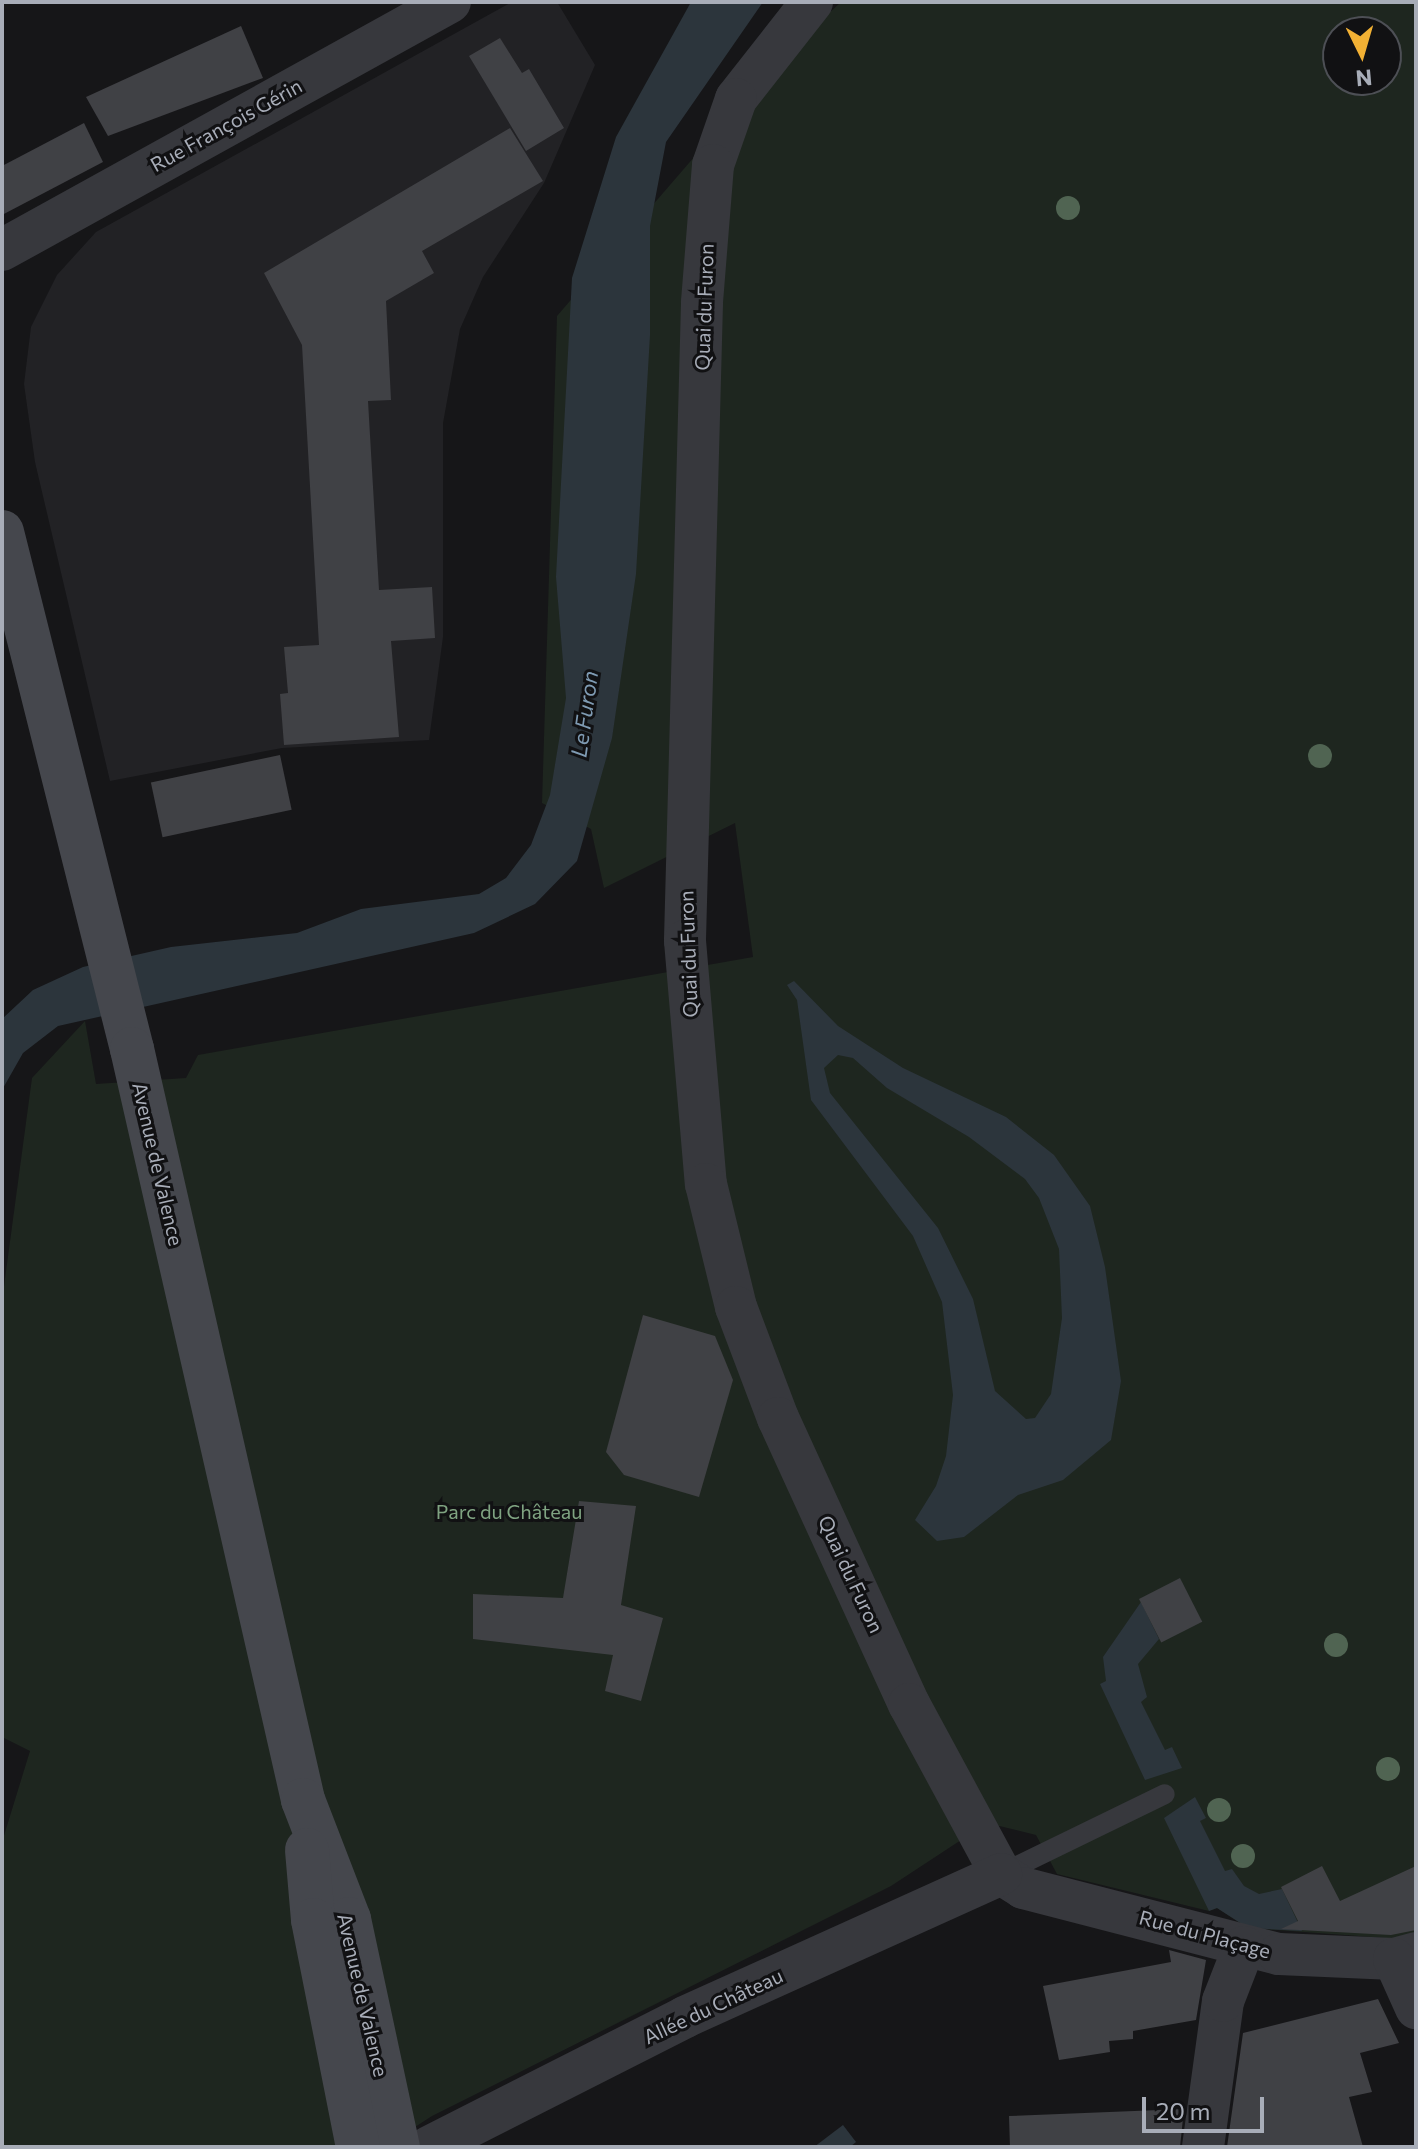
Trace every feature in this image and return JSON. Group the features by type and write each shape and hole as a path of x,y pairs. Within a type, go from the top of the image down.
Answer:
{"main road":[{"name":"Avenue de Valence","path":"2,532 132,1049 303,1800 313,1920 363,2139"},
{"name":"Avenue de Valence","path":"303,1800 349,1919 398,2147"}],"street":[{"name":"Rue François Gérin","path":"2,250 450,2"},
{"name":"Quai du Furon","path":"812,2 736,99 713,165 708,210 685,927 699,1123 717,1238 778,1418 909,1704 1001,1874"},
{"name":"Rue du Plaçage","path":"1001,1874 1023,1888 1244,1947 1279,1954 1405,1956"},
{"name":"Allée du Château","path":"429,2147 685,2017 1001,1874"},
{"path":"1203,2147 1209,2071 1223,2001 1244,1947"},
{"path":"1405,1956 1416,2008"}],"lane":[{"path":"1001,1874 1165,1794"}],"shaded area":[{"path":"512,2 557,2 595,65 544,183 483,277 460,329 443,423 443,637 429,740 282,748 110,781 35,462 24,384 31,327 57,275 96,232"}],"green space":[{"name":"Parc du Château","path":"841,2 1416,2 1416,1935 1399,1939 1248,1928 1217,1908 1209,1911 1057,1874 1036,1835 987,1823 891,1886 432,2116 384,2147 2,2147 2,1842 30,1751 2,1737 2,1301 32,1078 85,1021 96,1084 186,1078 198,1055 753,957 735,823 604,888 591,829 542,803 557,316 776,62"}],"water":[{"name":"Le Furon","path":"691,2 763,2 666,142 650,226 650,335 636,574 612,738 577,861 535,904 474,933 58,1026 23,1053 2,1090 2,1019 33,990 83,967 171,947 297,933 361,909 479,894 506,878 531,845 550,795 566,698 556,577 572,278 616,137"},
{"path":"794,981 838,1026 903,1068 1006,1117 1054,1155 1090,1206 1105,1267 1121,1381 1111,1440 1063,1480 1018,1495 964,1537 937,1541 915,1520 936,1486 946,1456 953,1395 942,1302 913,1236 811,1100 797,1000 787,985","holes":["838,1055 853,1058 887,1088 969,1137 1025,1179 1039,1198 1059,1249 1062,1318 1051,1394 1035,1418 1026,1419 995,1391 973,1299 938,1228 830,1093 824,1068"]},
{"path":"1141,1602 1159,1639 1138,1664 1147,1697 1141,1702 1165,1750 1172,1747 1182,1768 1145,1780 1100,1684 1106,1681 1103,1657"},
{"path":"1195,1797 1206,1818 1200,1821 1225,1871 1232,1869 1244,1886 1259,1894 1282,1889 1302,1931 1248,1928 1217,1908 1209,1911 1164,1818"},
{"path":"843,2125 856,2142 850,2147 814,2147"}],"building":[{"path":"241,26 263,78 108,136 86,97"},
{"path":"500,38 522,73 529,69 564,128 526,151 469,56"},
{"path":"84,123 103,162 2,215 2,166"},
{"path":"510,128 543,181 422,251 434,273 386,301 391,400 368,401 379,590 432,587 435,638 391,641 399,737 284,745 280,694 288,693 284,647 319,645 302,345 264,273"},
{"path":"280,755 292,810 163,837 151,782"},
{"path":"643,1315 715,1336 733,1380 699,1497 624,1475 606,1452"},
{"path":"579,1501 636,1506 621,1605 663,1618 641,1701 605,1691 613,1655 473,1639 473,1594 563,1598"},
{"path":"1180,1578 1202,1622 1161,1643 1139,1599"},
{"path":"1322,1866 1340,1901 1416,1866 1416,1930 1391,1935 1281,1929 1298,1921 1281,1887"},
{"path":"1169,1950 1206,1960 1196,2020 1133,2031 1133,2039 1109,2041 1110,2052 1059,2060 1043,1986 1171,1962"},
{"path":"1378,1999 1399,2043 1360,2053 1372,2092 1349,2097 1363,2147 1227,2147 1243,2033"},
{"path":"1184,2109 1180,2147 1010,2147 1009,2116"}]}
